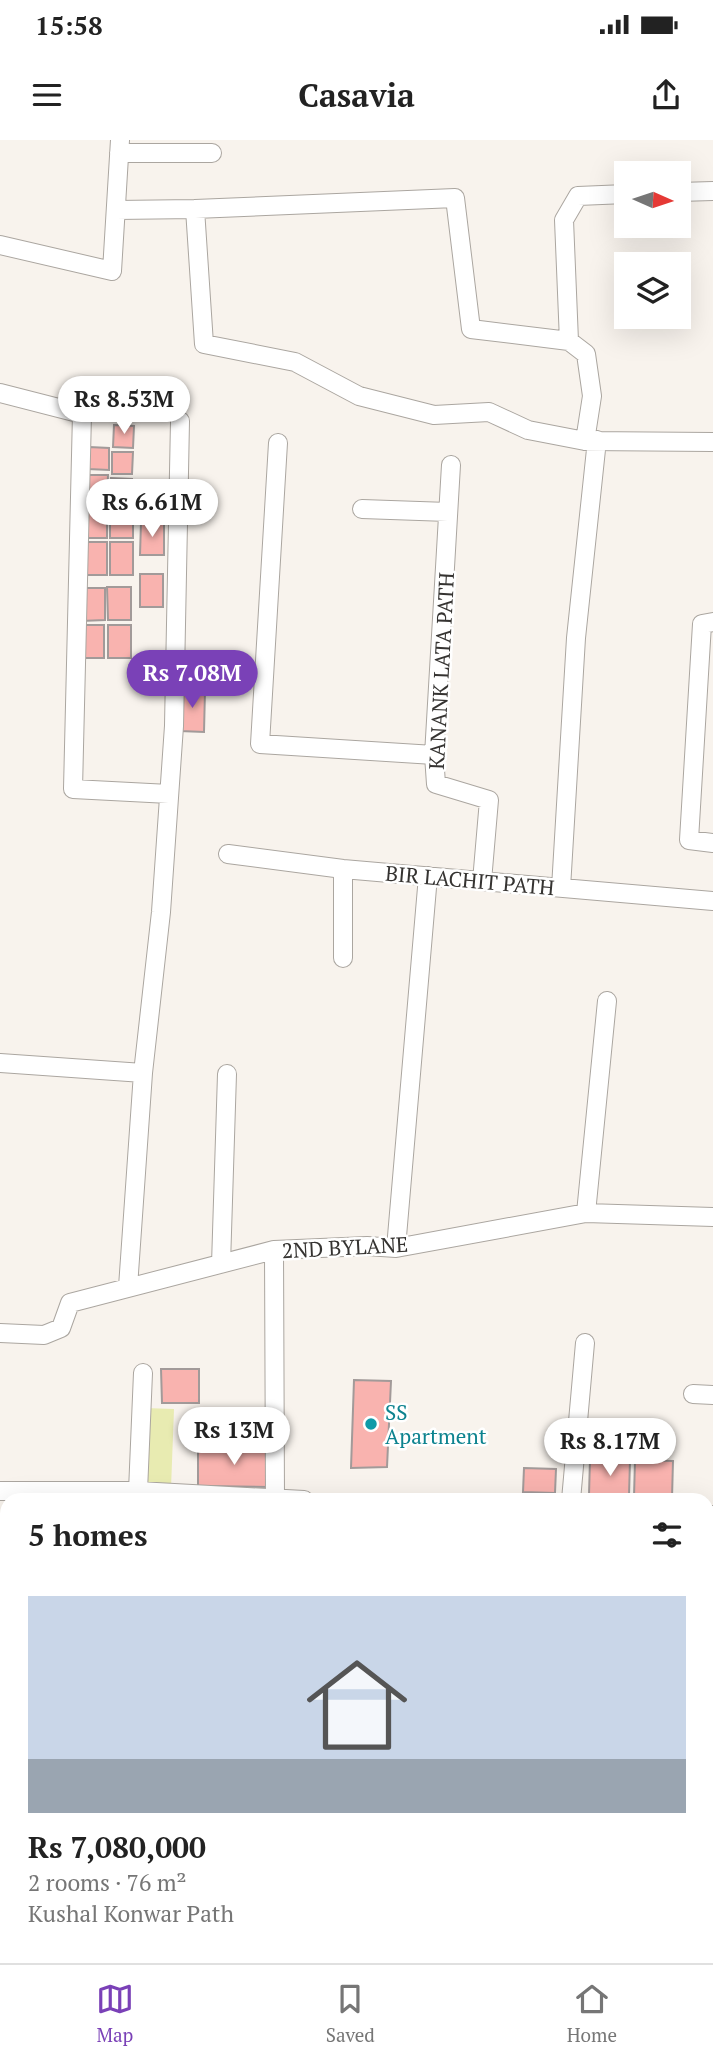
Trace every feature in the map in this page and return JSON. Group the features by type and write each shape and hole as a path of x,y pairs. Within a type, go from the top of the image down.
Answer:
{"street":[{"path":"0,245 112,271 120,146 142,151 212,153"},
{"path":"691,192 713,191"},
{"path":"569,341 564,220 578,196 614,194"},
{"path":"116,209 195,209 455,198 471,329 569,341 586,354 592,396 591,440 561,888"},
{"path":"195,209 204,344 295,362 359,396 435,415 489,412 528,430 591,440 713,442"},
{"path":"0,393 82,414 73,789 169,794"},
{"path":"128,1287 143,1073 161,912 174,726 180,421"},
{"path":"278,443 260,744 434,755"},
{"name":"KANANK LATA PATH","path":"451,465 434,755 436,784 489,800 482,881"},
{"path":"362,509 449,512"},
{"path":"713,622 702,624 689,840 713,843"},
{"name":"BIR LACHIT PATH","path":"228,854 343,869 713,901"},
{"path":"343,869 343,958"},
{"path":"397,1248 428,876"},
{"path":"586,1213 607,1001"},
{"path":"0,1063 143,1073"},
{"path":"221,1264 227,1073"},
{"name":"2ND BYLANE","path":"0,1333 44,1335 61,1328 70,1303 274,1250 367,1246 397,1248 586,1213 713,1217"},
{"path":"274,1250 275,1493"},
{"path":"572,1493 584,1342"},
{"path":"138,1491 143,1373"},
{"path":"693,1394 713,1395"},
{"path":"0,1490 65,1493"},
{"path":"123,1493 184,1493"}],"green space":[{"path":"145,1408 174,1409 171,1488 143,1487"}],"building":[{"path":"114,425 134,426 133,448 113,447"},
{"path":"89,447 109,448 109,470 88,469"},
{"path":"112,452 133,452 132,474 112,474"},
{"path":"87,475 108,475 107,497 87,497"},
{"path":"111,478 132,479 131,501 111,501"},
{"path":"83,505 107,505 107,538 83,538"},
{"path":"110,505 133,505 133,538 110,538"},
{"path":"141,522 164,522 164,555 140,555"},
{"path":"83,542 107,542 107,575 83,575"},
{"path":"110,542 133,542 133,575 110,575"},
{"path":"140,574 163,574 163,607 140,607"},
{"path":"107,587 131,587 131,620 108,620"},
{"path":"81,588 105,588 105,620 81,621"},
{"path":"81,625 104,625 104,658 81,658"},
{"path":"108,625 131,625 131,658 108,658"},
{"path":"181,689 205,690 204,732 180,731"},
{"path":"161,1369 199,1369 199,1403 162,1403"},
{"name":"SS Apartment","path":"354,1380 391,1381 387,1467 351,1468"},
{"path":"198,1448 270,1449 269,1487 198,1486"},
{"path":"590,1459 630,1460 629,1493 589,1493"},
{"path":"635,1460 673,1461 672,1493 634,1493"},
{"path":"524,1468 556,1469 555,1493 523,1492"}],"place":[{"name":"SS Apartment","path":"371,1424"}]}
